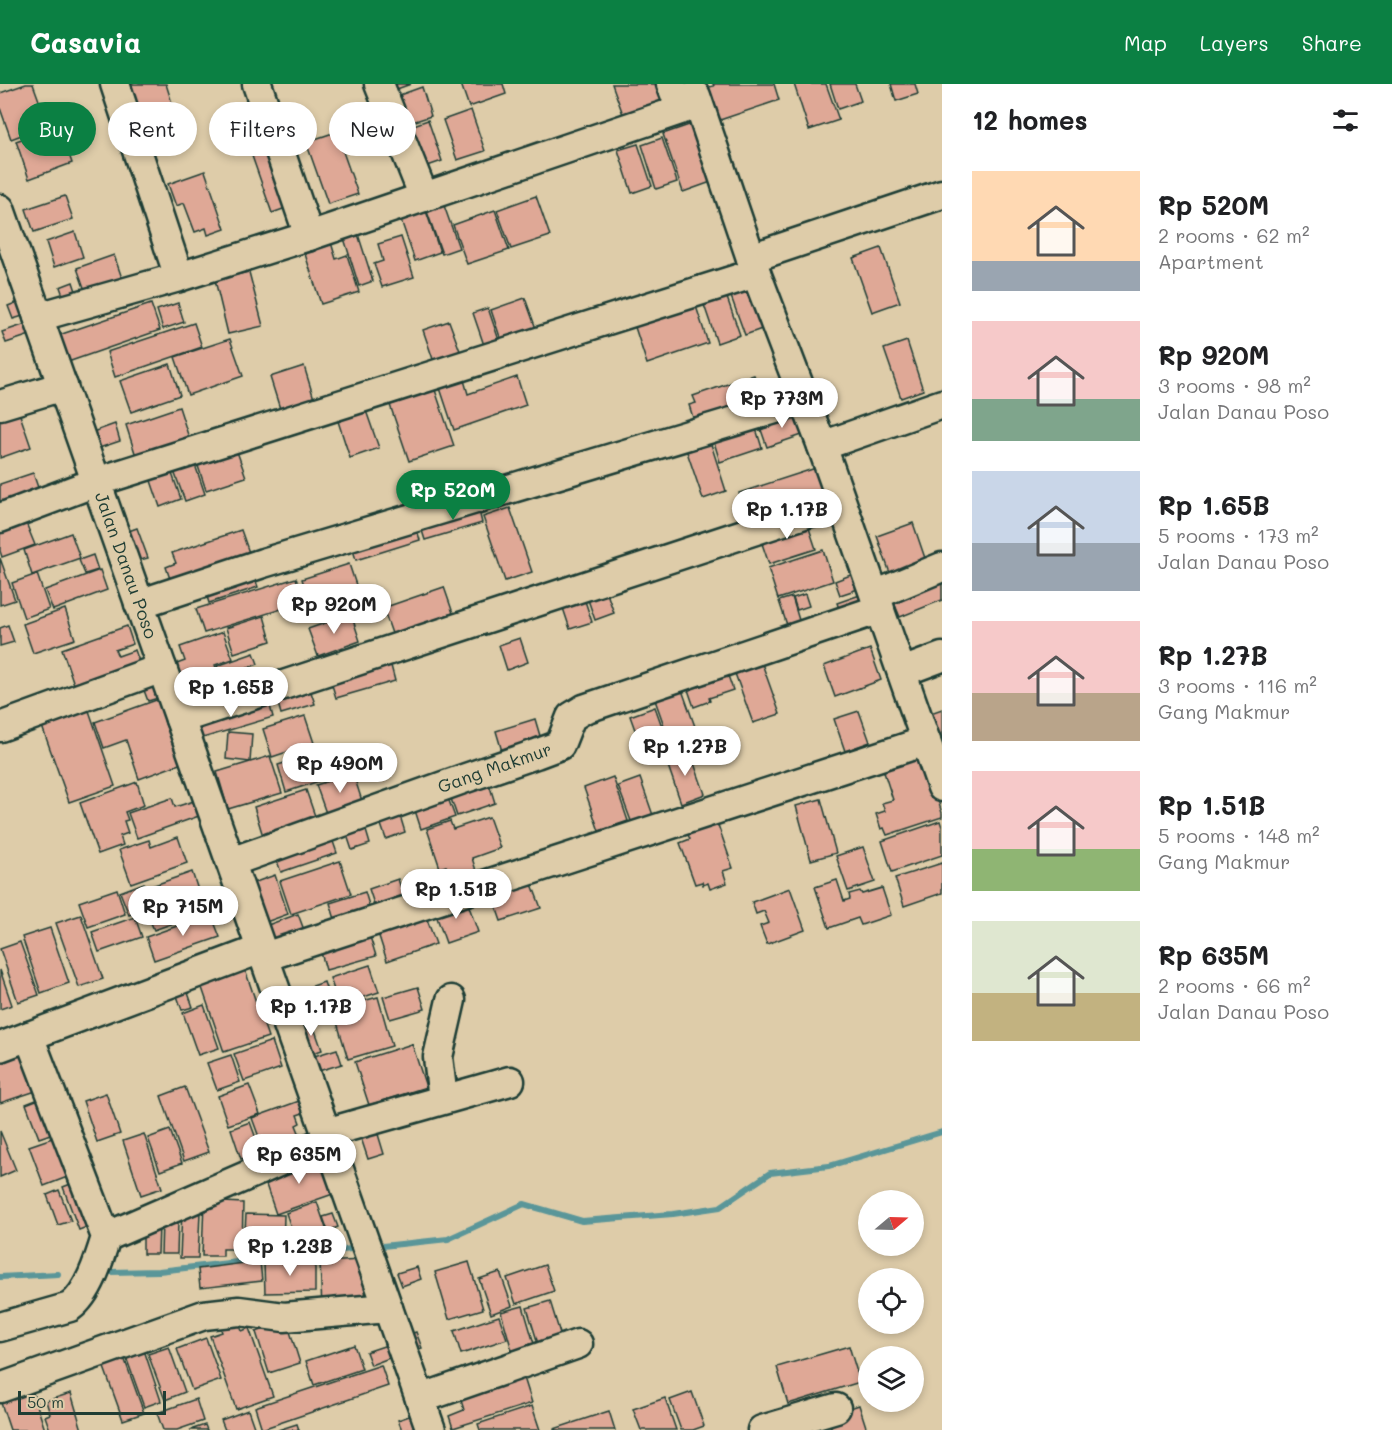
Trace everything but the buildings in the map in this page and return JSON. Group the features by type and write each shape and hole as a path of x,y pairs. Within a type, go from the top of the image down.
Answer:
{"street":[{"path":"115,84 179,277"},
{"path":"257,84 309,236"},
{"path":"379,84 424,197"},
{"path":"38,317 179,277 424,197 692,92 822,446 942,787"},
{"path":"0,518 96,482 754,265 942,195"},
{"name":"Jalan Danau Poso","path":"0,212 431,1430"},
{"path":"0,405 63,386"},
{"path":"140,604 263,563 805,400"},
{"path":"822,446 942,404"},
{"path":"180,719 841,502"},
{"name":"Gang Makmur","path":"231,862 560,745 571,717 584,709 877,602 942,567"},
{"path":"902,672 942,657"},
{"path":"0,727 162,668"},
{"path":"0,1047 263,953 926,741"},
{"path":"443,1099 438,1057 452,1000"},
{"path":"0,1326 70,1307 77,1302 95,1269 106,1237 29,1036"},
{"path":"106,1237 328,1137 443,1099 510,1081"},
{"path":"0,1388 204,1315 239,1311 284,1317 388,1308"},
{"path":"420,1398 578,1344"},
{"path":"762,1430 836,1408"}],"waterway":[{"path":"373,1247 448,1239 524,1204 582,1221 673,1214 720,1207 770,1173 829,1166 942,1132"},
{"path":"110,1272 159,1271 360,1248"},
{"path":"0,1277 58,1274"}]}
